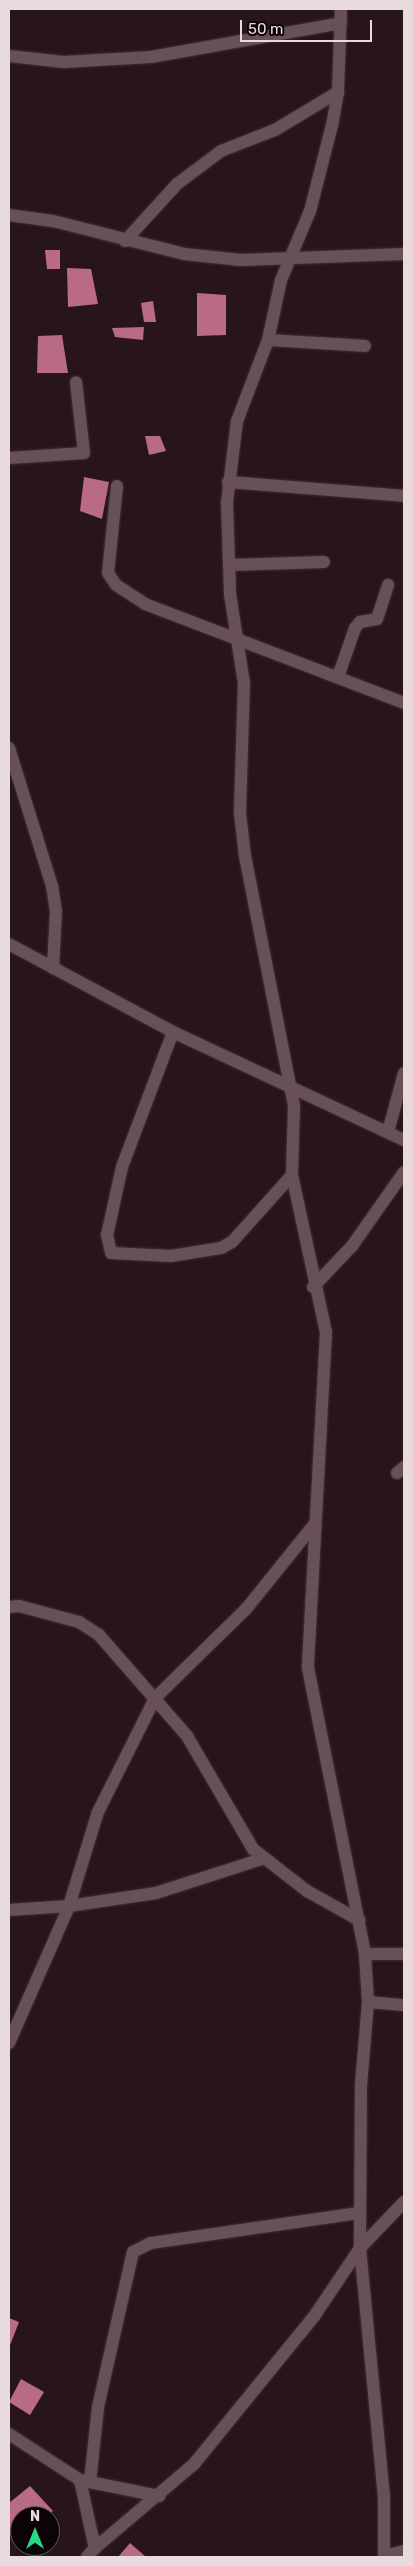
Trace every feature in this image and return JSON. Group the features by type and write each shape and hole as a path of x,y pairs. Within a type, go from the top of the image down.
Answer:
{"street":[{"path":"341,9 338,92 294,258 281,280 268,340 237,421 228,482 229,566 244,683 240,814 251,897 294,1119 292,1175 327,1354 313,1526 308,1668 365,1954 368,2002 361,2085 360,2248 384,2496 384,2557 404,2551"},
{"path":"9,56 64,62 151,57 341,23"},
{"path":"125,241 176,184 215,156 275,130 338,92"},
{"path":"9,215 53,220 125,241 213,257 294,258 404,254"},
{"path":"268,340 365,346"},
{"path":"9,458 84,453 76,382"},
{"path":"228,482 404,496"},
{"path":"117,486 110,579 145,604 240,642 339,674 404,703"},
{"path":"229,566 324,562"},
{"path":"339,674 355,628 360,622 378,619 388,585"},
{"path":"9,748 52,886 56,911 53,968"},
{"path":"9,944 173,1032 404,1140"},
{"path":"173,1032 122,1167 107,1235 111,1253 171,1256 221,1248 232,1242 292,1175"},
{"path":"388,1132 404,1073"},
{"path":"313,1287 352,1246 404,1172"},
{"path":"9,2042 69,1906 98,1812 155,1698 246,1609 313,1526"},
{"path":"9,1607 19,1606 80,1622 99,1635 187,1736 218,1783 238,1828 264,1858 307,1891 359,1920"},
{"path":"9,1910 69,1906 156,1893 264,1858"},
{"path":"365,1954 404,1954"},
{"path":"368,2002 404,2005"},
{"path":"91,2553 194,2464 315,2314 360,2248 404,2202"},
{"path":"91,2553 85,2481 98,2407 133,2252 151,2243 360,2214"},
{"path":"9,2434 85,2481 159,2496"}],"building":[{"path":"45,250 60,250 60,269 47,269"},
{"path":"67,268 91,269 98,304 68,307"},
{"path":"197,293 226,295 226,335 197,336"},
{"path":"153,301 156,322 144,322 141,303"},
{"path":"144,327 143,340 115,337 112,328"},
{"path":"62,335 68,373 37,373 38,336"},
{"path":"145,436 160,436 166,451 149,455"},
{"path":"84,477 109,482 102,519 80,511"},
{"path":"9,2318 19,2322 9,2348"},
{"path":"21,2379 44,2392 30,2415 9,2402"},
{"path":"30,2486 48,2506 10,2506 10,2534 9,2503"},
{"path":"130,2543 146,2557 118,2557"}]}
